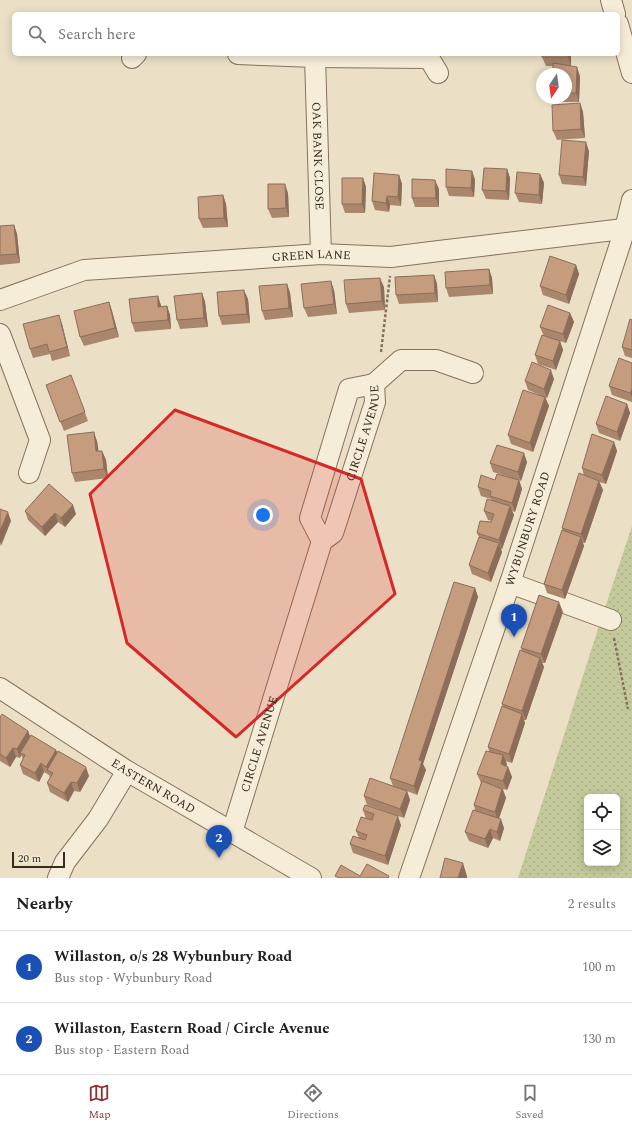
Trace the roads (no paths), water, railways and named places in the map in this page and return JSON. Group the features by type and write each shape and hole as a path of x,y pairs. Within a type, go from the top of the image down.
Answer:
{"street":[{"path":"611,0 614,12"},
{"path":"620,31 632,73"},
{"path":"289,56 432,62"},
{"name":"OAK BANK CLOSE","path":"315,57 321,254"},
{"name":"WYBUNBURY ROAD","path":"409,878 629,229 632,200"},
{"name":"GREEN LANE","path":"0,300 84,270 321,254 391,257 629,229"},
{"path":"0,334 40,440 29,472"},
{"path":"374,384 401,360 436,360 472,373"},
{"name":"CIRCLE AVENUE","path":"232,832 322,541 333,533 375,402 374,384 349,388 310,518 322,541"},
{"path":"510,583 611,620"},
{"name":"EASTERN ROAD","path":"0,688 127,771 311,878"},
{"path":"58,878 65,862 98,819 127,771"}],"place":[{"name":"Willaston, o/s 28 Wybunbury Road","path":"514,637"},
{"name":"Willaston, Eastern Road / Circle Avenue","path":"219,858"}]}
